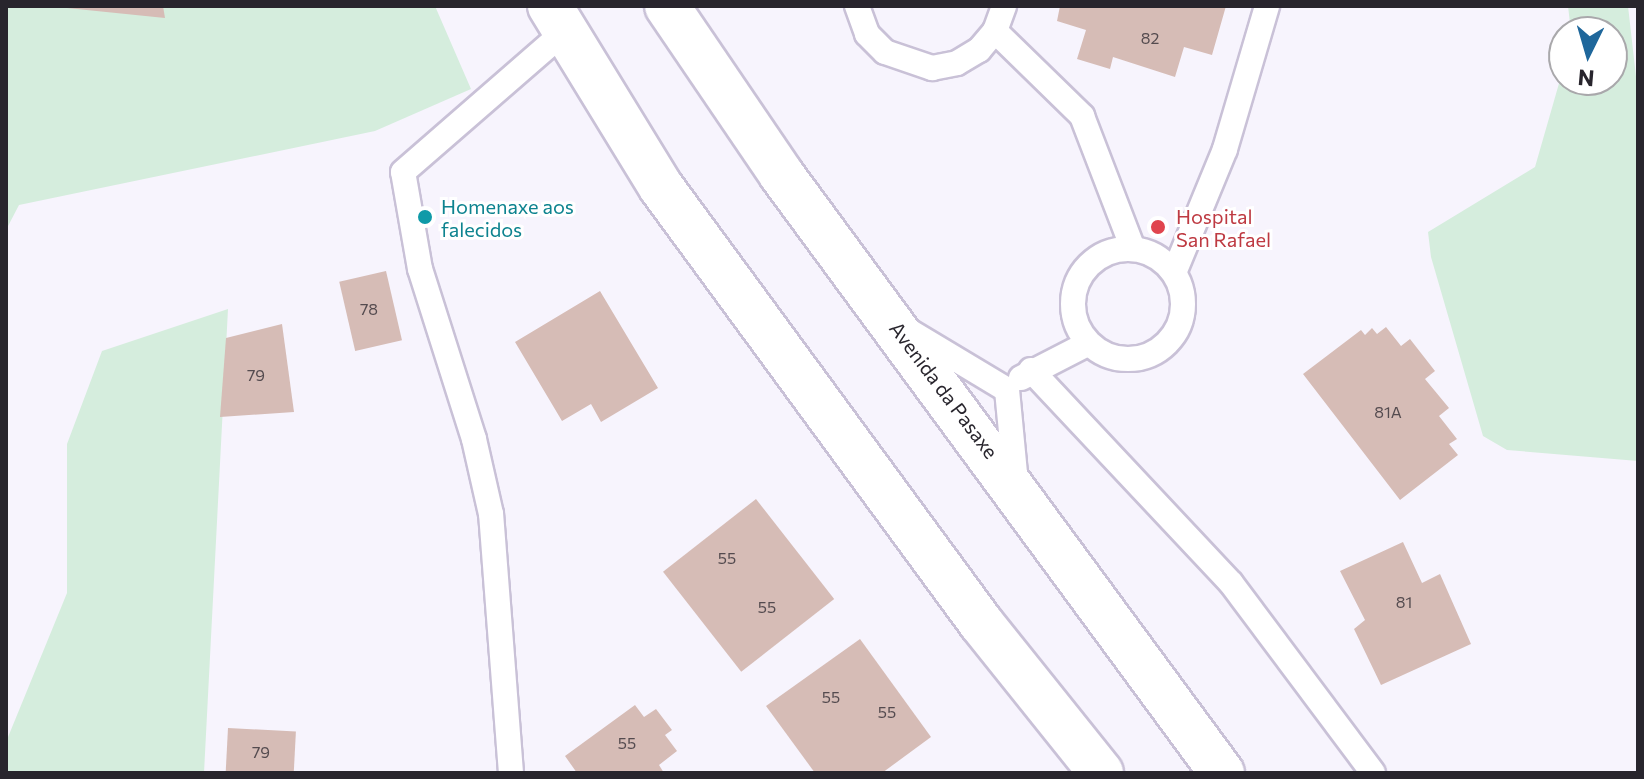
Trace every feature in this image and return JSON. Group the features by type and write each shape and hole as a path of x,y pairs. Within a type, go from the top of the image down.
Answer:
{"main road":[{"name":"Avenida da Pasaxe","path":"667,6 781,174 1221,765"},
{"path":"556,20 661,187 981,623 1086,773"},
{"path":"981,623 1101,773"}],"lane":[{"path":"857,6 867,34 885,52 908,64 932,68 957,63 979,50 995,31 1004,6"},
{"path":"1174,273 1149,253 1133,249 1101,255 1077,280 1073,314 1089,343 1119,358 1152,353 1166,343 1182,314 1174,273 1225,149 1267,6"},
{"path":"511,773 491,514 474,439 420,269 403,172 556,20"},
{"path":"995,31 1082,116 1133,249"},
{"path":"892,321 1007,390"},
{"path":"1007,390 1031,370 1089,343"},
{"path":"1031,370 1231,583 1373,773"},
{"path":"1007,390 1016,487"}],"green space":[{"path":"6,6 435,6 471,89 375,131 19,205 6,230"},
{"path":"1568,6 1628,6 1638,94 1638,461 1507,450 1483,436 1431,257 1428,232 1535,167 1555,96 1628,96 1628,16 1569,16"},
{"path":"228,309 204,773 6,773 6,742 67,593 67,444 102,351"}],"building":[{"path":"163,6 165,18 67,8"},
{"path":"1060,6 1226,6 1212,55 1184,47 1175,77 1113,57 1110,69 1077,59 1086,30 1057,21"},
{"path":"386,271 402,340 355,351 339,282"},
{"path":"600,291 658,388 601,422 591,404 562,421 515,342"},
{"path":"282,324 294,412 220,417 226,338"},
{"path":"1386,327 1401,346 1410,339 1435,371 1425,379 1449,408 1439,416 1457,439 1449,444 1458,455 1400,500 1303,374 1361,330 1365,335 1372,328 1377,334"},
{"path":"756,499 834,599 741,672 663,572"},
{"path":"1403,542 1422,583 1440,574 1471,644 1381,685 1354,629 1365,620 1340,571"},
{"path":"860,639 931,737 882,773 815,773 766,706"},
{"path":"635,705 644,717 656,709 672,730 665,735 677,751 659,765 664,773 577,773 565,756"},
{"path":"228,728 296,732 294,773 226,773"}],"place":[{"name":"Homenaxe aos falecidos","path":"425,217"},
{"name":"Hospital San Rafael","path":"1158,227"}]}
